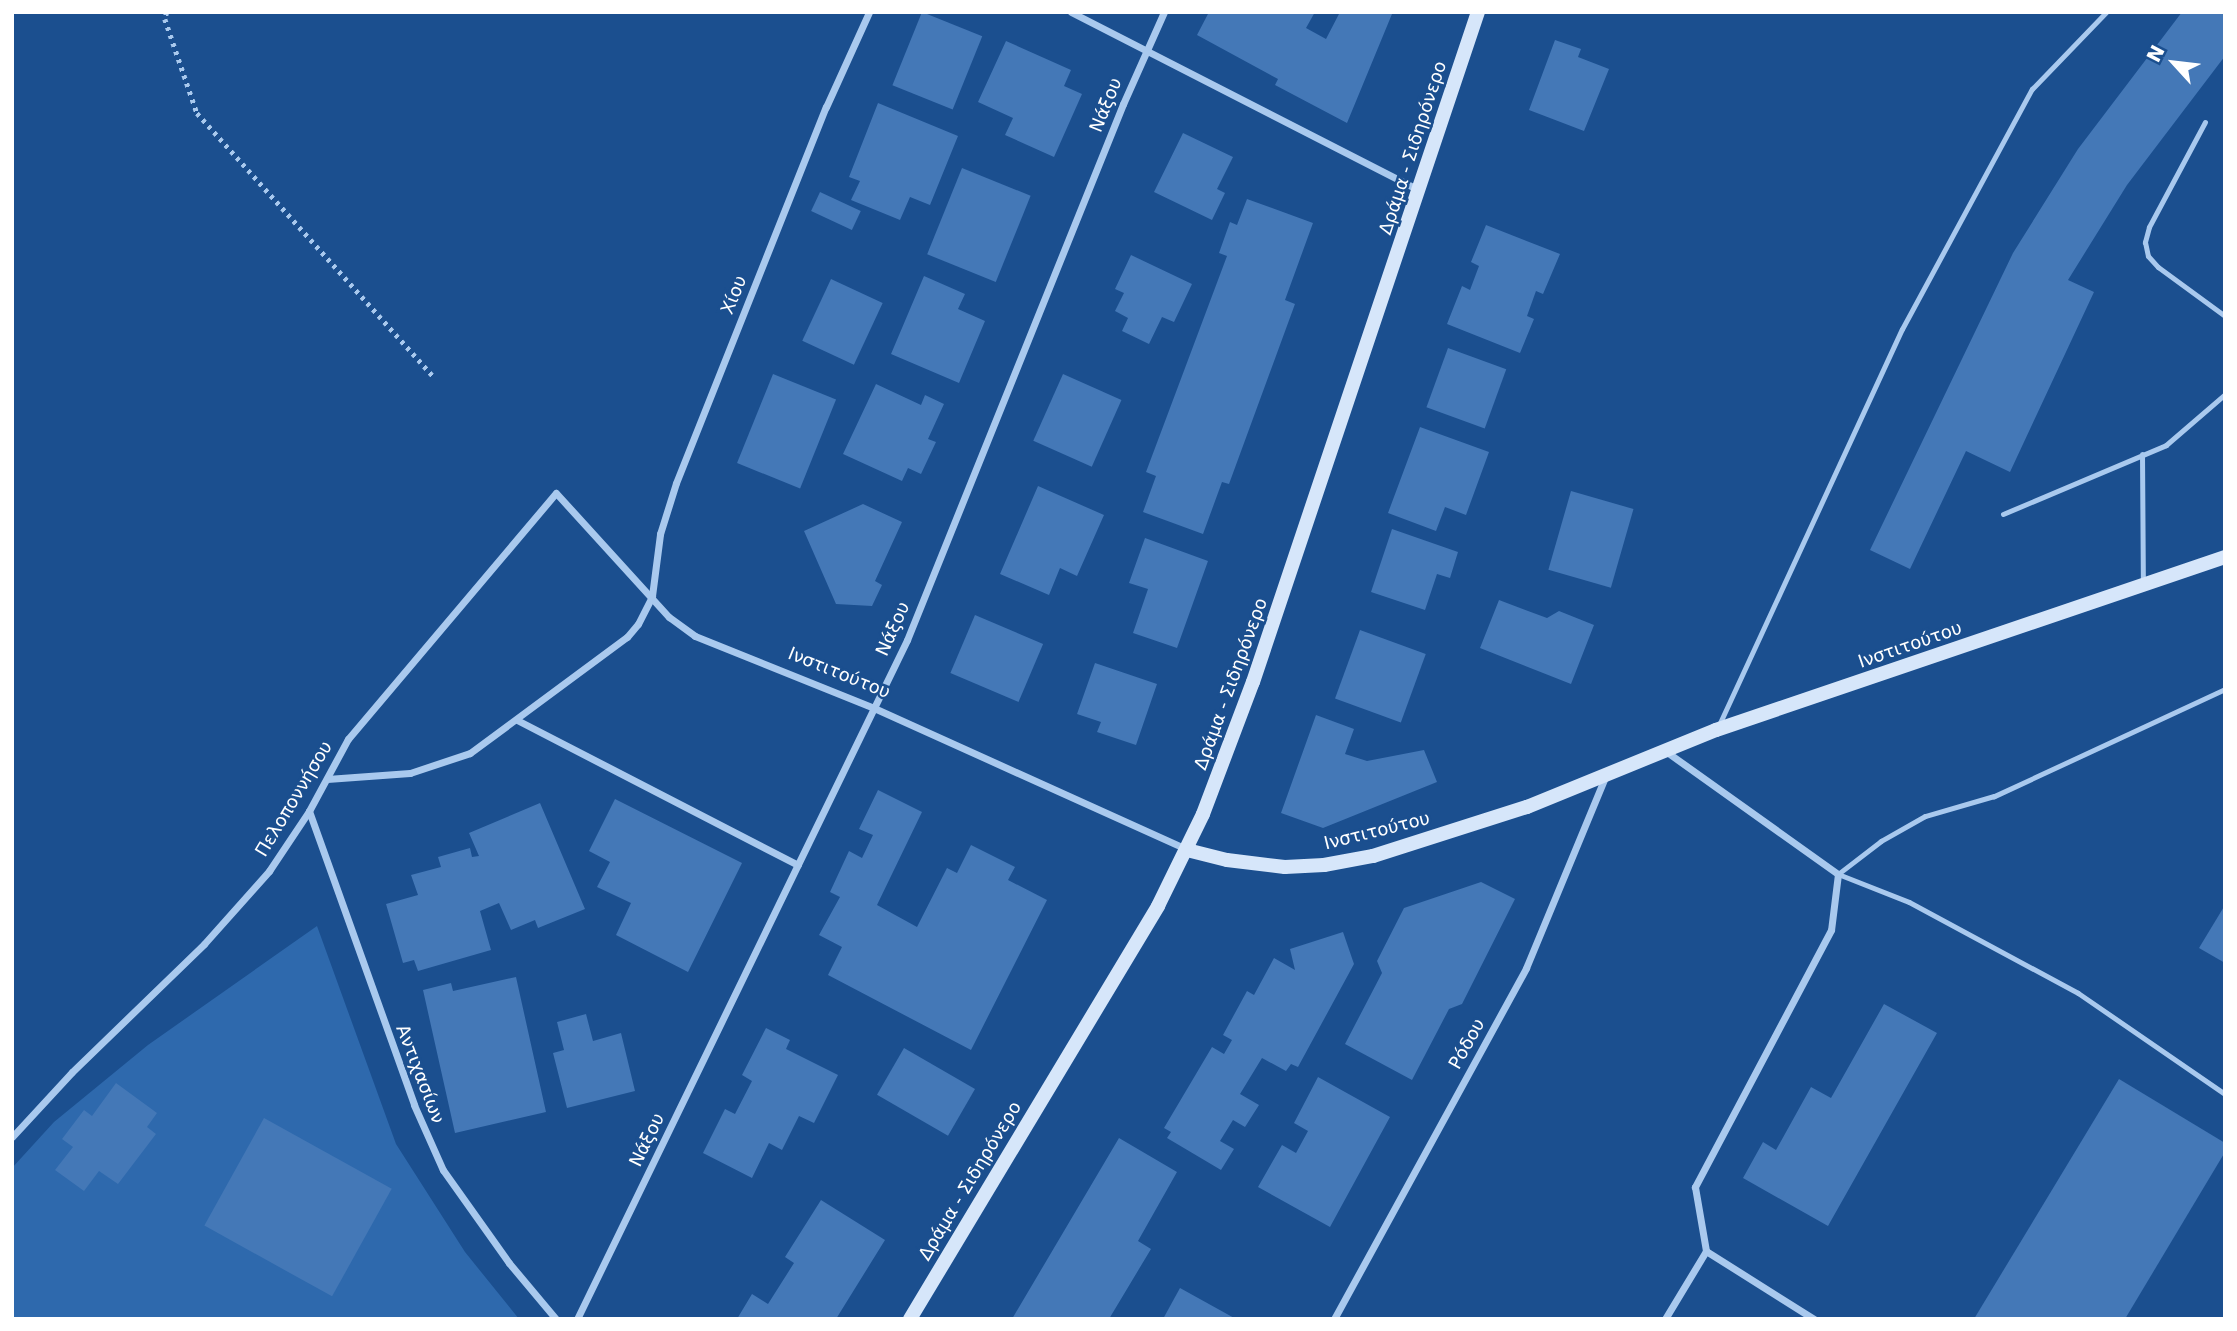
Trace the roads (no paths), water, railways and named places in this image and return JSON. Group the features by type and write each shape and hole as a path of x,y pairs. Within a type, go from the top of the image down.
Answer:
{"street":[{"name":"Χίου","path":"652,596 660,534 676,483 826,107 869,12"},
{"path":"1071,12 1420,191"},
{"name":"Νάξου","path":"577,1319 874,708 942,558 1164,12"},
{"name":"Δράμα - Σιδηρόνερο","path":"910,1319 1103,1000 1187,850 1253,682 1478,12"},
{"name":"Ινστιτούτου","path":"556,493 652,596 668,617 695,636 874,708 1187,850 1227,860 1284,867 1350,861 1516,811 1716,730 2225,557"},
{"name":"Πελοποννήσου","path":"12,1138 72,1072 227,920 269,871 309,811 348,739 556,493"},
{"path":"327,779 410,773 470,753 627,636 645,612 652,596"},
{"path":"517,720 798,865"},
{"path":"1664,750 1838,874 1831,930 1695,1187 1706,1251 1665,1319"},
{"name":"Ρόδου","path":"1334,1319 1526,968 1606,774"},
{"name":"Αντιχασίων","path":"309,811 414,1105 443,1170 509,1263 556,1319"},
{"path":"1706,1251 1814,1319"}],"lane":[{"path":"1716,730 1902,329 2025,101 2032,89 2106,12"},
{"path":"2205,122 2148,227 2145,242 2148,256 2158,267 2225,316"},
{"path":"2003,514 2166,444 2225,394"},
{"path":"2142,454 2143,586"},
{"path":"1838,874 1881,841 1925,816 1994,796 2225,689"},
{"path":"1838,874 1909,902 2078,993 2225,1094"}]}
